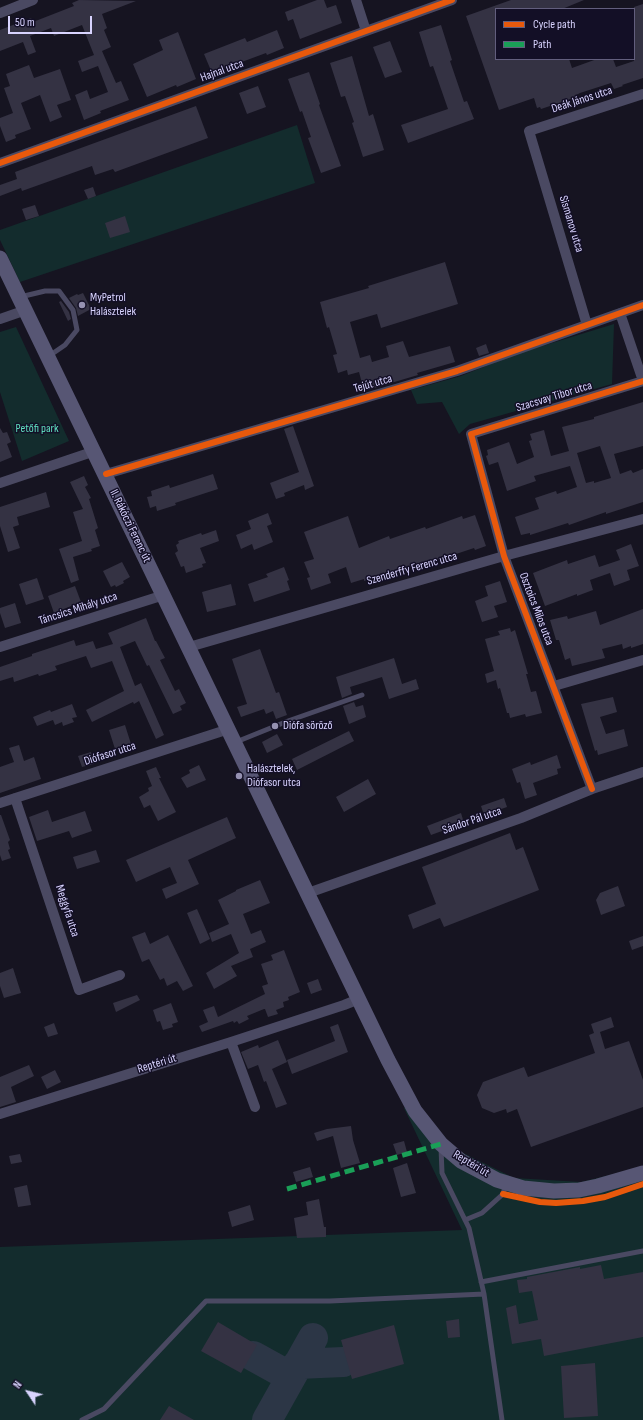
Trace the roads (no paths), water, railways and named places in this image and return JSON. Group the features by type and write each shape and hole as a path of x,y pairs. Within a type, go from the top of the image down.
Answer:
{"main road":[{"name":"II. Rákóczi Ferenc út","path":"0,258 232,736"},
{"name":"Reptéri út","path":"232,736 408,1098 420,1117 441,1144 461,1161 497,1180 534,1190 579,1190 643,1173"}],"street":[{"path":"0,13 33,0"},
{"path":"356,0 366,31"},
{"name":"Hajnal utca","path":"0,163 452,0"},
{"name":"Deák János utca","path":"530,131 643,94"},
{"name":"Sismanov utca","path":"530,131 587,325"},
{"path":"0,319 22,304"},
{"name":"Tejút utca","path":"106,474 457,371 643,305"},
{"path":"620,313 643,381"},
{"name":"Szacsvay Tibor utca","path":"471,434 643,381"},
{"name":"Osztoics Milos utca","path":"471,434 504,556 592,789"},
{"path":"0,483 95,451"},
{"name":"Szenderffy Ferenc utca","path":"189,647 504,556 643,518"},
{"name":"Táncsics Mihály utca","path":"0,647 164,595"},
{"path":"554,686 643,660"},
{"name":"Diófasor utca","path":"0,803 232,736"},
{"name":"Sándor Pál utca","path":"308,893 521,818 592,789 643,772"},
{"name":"Meggyfa utca","path":"15,798 79,990 120,975"},
{"name":"Reptéri út","path":"0,1114 231,1042 359,999"},
{"path":"231,1042 255,1107"}],"lane":[{"path":"22,304 45,291 59,291 73,310 77,330 65,345 48,357"},
{"path":"232,736 288,721 362,695"},
{"path":"441,1144 442,1173 469,1228 484,1294 502,1420"},
{"path":"465,1220 482,1213 503,1194 507,1183"},
{"path":"481,1282 643,1250"},
{"path":"82,1420 104,1409 206,1302 330,1300 484,1294"}],"place":[{"name":"MyPetrol Halásztelek","path":"82,305"},
{"name":"Diófa söröző","path":"275,726"},
{"name":"Halásztelek, Diófasor utca","path":"239,776"}],"park label":[{"name":"Petőfi park","path":"37,429"}]}
